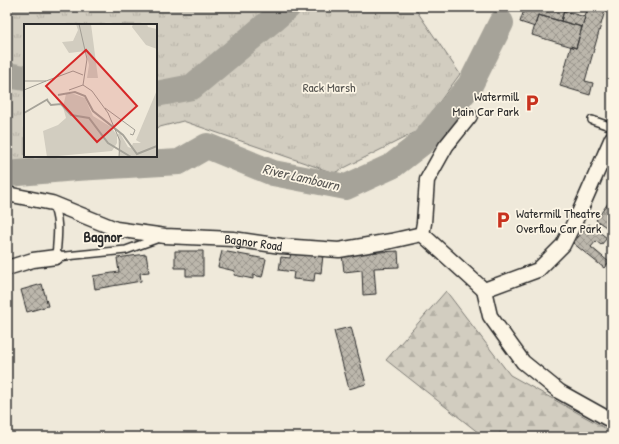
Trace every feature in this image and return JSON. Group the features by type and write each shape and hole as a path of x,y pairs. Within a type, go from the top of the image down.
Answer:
{"street":[{"path":"470,116 446,146 427,180 422,234 484,290 490,316 523,362 560,392 612,421"},
{"path":"484,290 538,270 563,245 612,138"},
{"name":"Bagnor Road","path":"7,194 52,203 116,229 165,236 233,239 281,246 339,250 422,234"},
{"path":"7,268 33,260 56,257"}],"lane":[{"path":"592,120 612,127"},
{"path":"52,203 56,212 58,224 56,257 126,250 165,236"}],"green space":[{"name":"Rack Marsh","path":"7,7 414,7 460,74 418,131 334,173 183,121 157,128 157,24 24,24 24,157 52,157 7,168"},
{"path":"446,291 510,375 612,432 612,437 484,437 386,360"}],"building":[{"path":"525,7 565,7 561,21 538,15 535,27 520,22"},
{"path":"588,7 606,7 585,81 593,83 590,95 560,86 571,46 576,48"},
{"path":"564,11 585,17 582,27 561,21"},
{"path":"538,15 582,27 576,48 532,35"},
{"path":"611,199 612,200 612,231 596,220"},
{"path":"589,224 607,238 601,245 596,241 591,247 609,262 604,268 573,243"},
{"path":"175,251 203,251 203,276 186,276 186,268 175,268"},
{"path":"222,251 266,259 262,277 253,275 253,279 234,275 235,271 218,267"},
{"path":"398,251 399,267 374,268 376,294 363,295 362,270 344,272 342,254"},
{"path":"291,252 323,255 321,273 315,272 314,281 293,279 294,272 279,270 281,257 290,258"},
{"path":"146,254 149,272 140,273 141,281 95,289 93,276 119,272 117,258"},
{"path":"42,284 48,306 27,312 21,290"},
{"path":"351,327 366,384 349,389 334,331"}],"waterway":[{"name":"River Lambourn","path":"157,94 192,87 288,7"},
{"name":"River Lambourn","path":"7,174 179,162 207,146 273,173 346,187 392,166 423,142 470,85 501,23"},
{"name":"River Lambourn","path":"7,75 24,78"}],"place":[{"name":"Watermill Main Car Park","path":"532,103"},
{"name":"Watermill Theatre Overflow Car Park","path":"503,220"}],"district":[{"name":"Bagnor","path":"103,237"}]}
